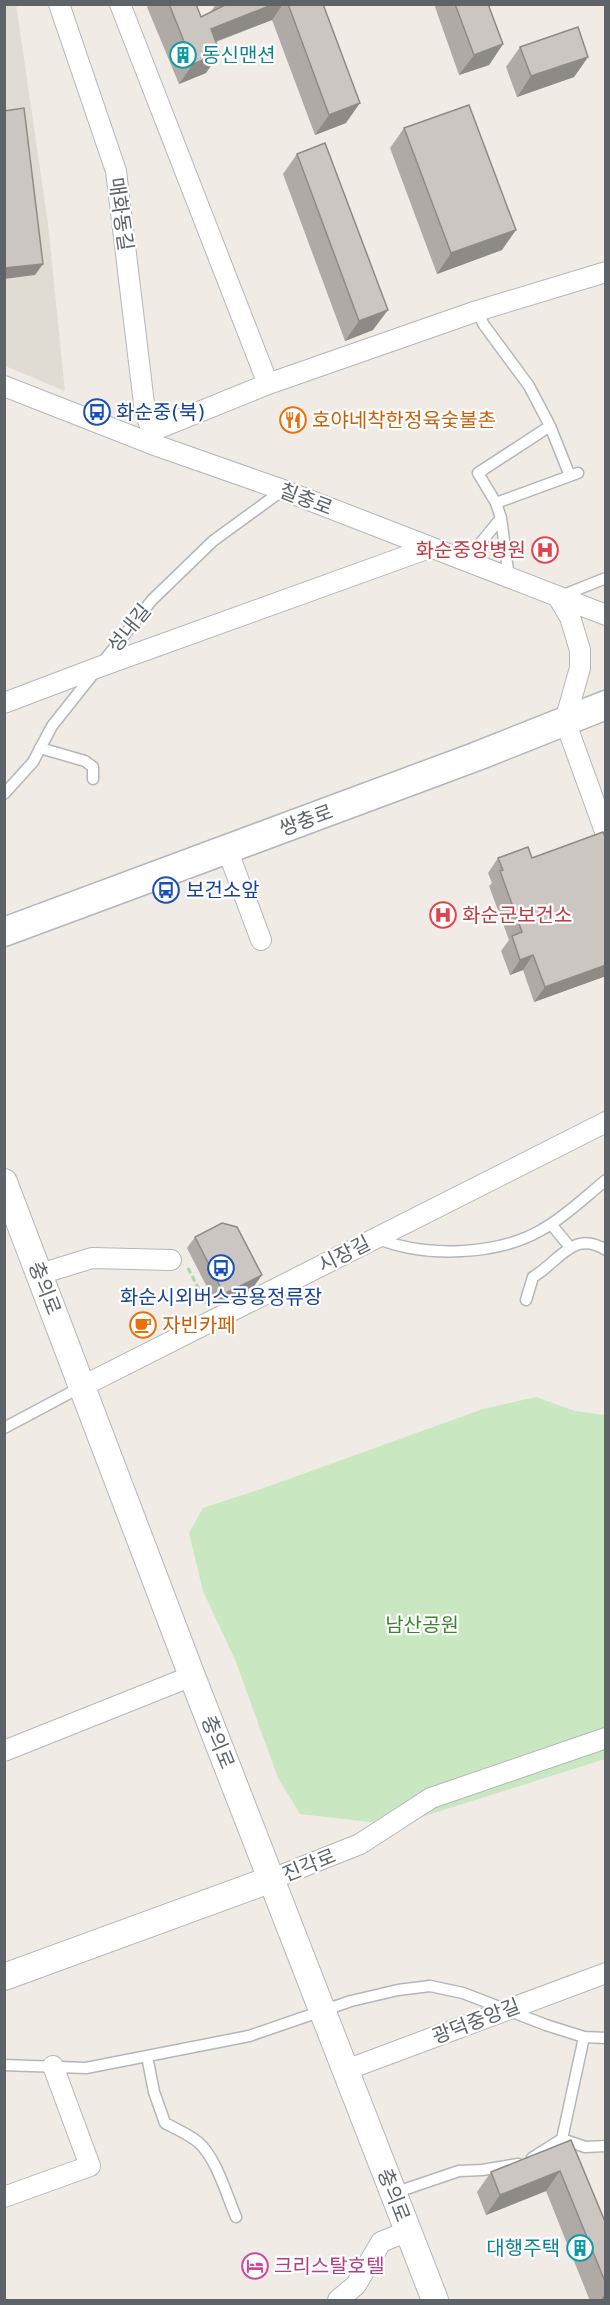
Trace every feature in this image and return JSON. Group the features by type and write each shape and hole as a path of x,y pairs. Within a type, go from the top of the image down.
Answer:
{"main road":[{"name":"쌍충로","path":"6,931 475,757 606,705"}],"street":[{"name":"매화동길","path":"59,4 116,171 145,412 152,438"},
{"path":"120,4 268,384"},
{"path":"152,438 268,384 477,310 606,272"},
{"name":"칠충로","path":"4,386 152,438 429,548 606,615"},
{"path":"4,704 99,667 429,548"},
{"path":"558,597 570,617 580,650 580,668 576,689 565,721 606,834"},
{"path":"227,849 261,940"},
{"name":"시장길","path":"83,1386 606,1122"},
{"name":"충의로","path":"4,1182 192,1676 273,1879 435,2301"},
{"path":"40,1274 92,1258 171,1260"},
{"path":"4,1751 192,1676"},
{"name":"진각로","path":"4,1977 273,1879 360,1844 430,1798 606,1738"},
{"name":"광덕중앙길","path":"346,2070 606,1973"},
{"path":"4,2197 90,2166 53,2066"},
{"path":"338,2301 356,2285 381,2242 408,2231"}],"lane":[{"path":"477,310 484,325 529,386 574,475 496,502"},
{"path":"509,579 501,518 496,502 478,473 550,426"},
{"name":"성내길","path":"4,794 33,762 52,726 152,600 180,570 213,541 283,490"},
{"path":"465,562 501,518"},
{"path":"558,597 606,578"},
{"path":"40,748 85,761 93,767 93,779"},
{"path":"376,1238 411,1248 450,1252 491,1247 521,1240 551,1224 606,1180"},
{"path":"551,1224 570,1246"},
{"path":"526,1300 533,1277 547,1269 570,1246 590,1242 606,1250"},
{"path":"4,1428 83,1386"},
{"path":"4,2065 86,2068 249,2036 323,2010 398,1990 430,1986 463,1993 584,2037 606,2038"},
{"path":"393,2193 459,2171 482,2170 527,2161 562,2139 584,2037"},
{"path":"147,2056 154,2092 165,2123 204,2148 215,2167 236,2217"},
{"path":"562,2139 585,2147 606,2146"}],"path":[{"path":"171,1260 181,1255 214,1320"}],"shaded area":[{"path":"16,4 48,224 65,391 5,366 4,5"}],"green space":[{"name":"남산공원","path":"536,1397 575,1411 605,1415 605,1759 396,1825 300,1814 278,1778 236,1662 203,1591 189,1533 203,1508 483,1409"}],"building":[{"path":"169,4 196,4 201,17 227,4 274,4 211,29 220,53 193,64"},
{"path":"288,4 323,4 360,103 329,115"},
{"path":"455,4 488,4 503,44 474,55"},
{"path":"578,27 588,57 531,76 520,47"},
{"path":"469,105 516,230 451,253 404,128"},
{"path":"24,108 43,264 4,268 4,111"},
{"path":"325,143 388,310 359,321 297,154"},
{"path":"603,832 606,839 606,965 545,987 533,955 520,960 512,936 522,932 500,871 503,870 498,858 528,847 532,858"},
{"name":"화순시외버스공용정류장","path":"222,1223 237,1227 262,1275 224,1294 195,1237"},
{"path":"571,2140 606,2224 606,2284 560,2171 500,2195 491,2172"}],"place":[{"name":"동신맨션","path":"183,55"},
{"name":"화순중(북)","path":"97,412"},
{"name":"호야네착한정육숯불촌","path":"293,420"},
{"name":"화순중앙병원","path":"545,550"},
{"name":"보건소앞","path":"166,890"},
{"name":"화순군보건소","path":"443,915"},
{"name":"화순시외버스공용정류장","path":"221,1268"},
{"name":"자빈카페","path":"143,1325"},
{"name":"대행주택","path":"580,2248"},
{"name":"크리스탈호텔","path":"255,2266"}]}
